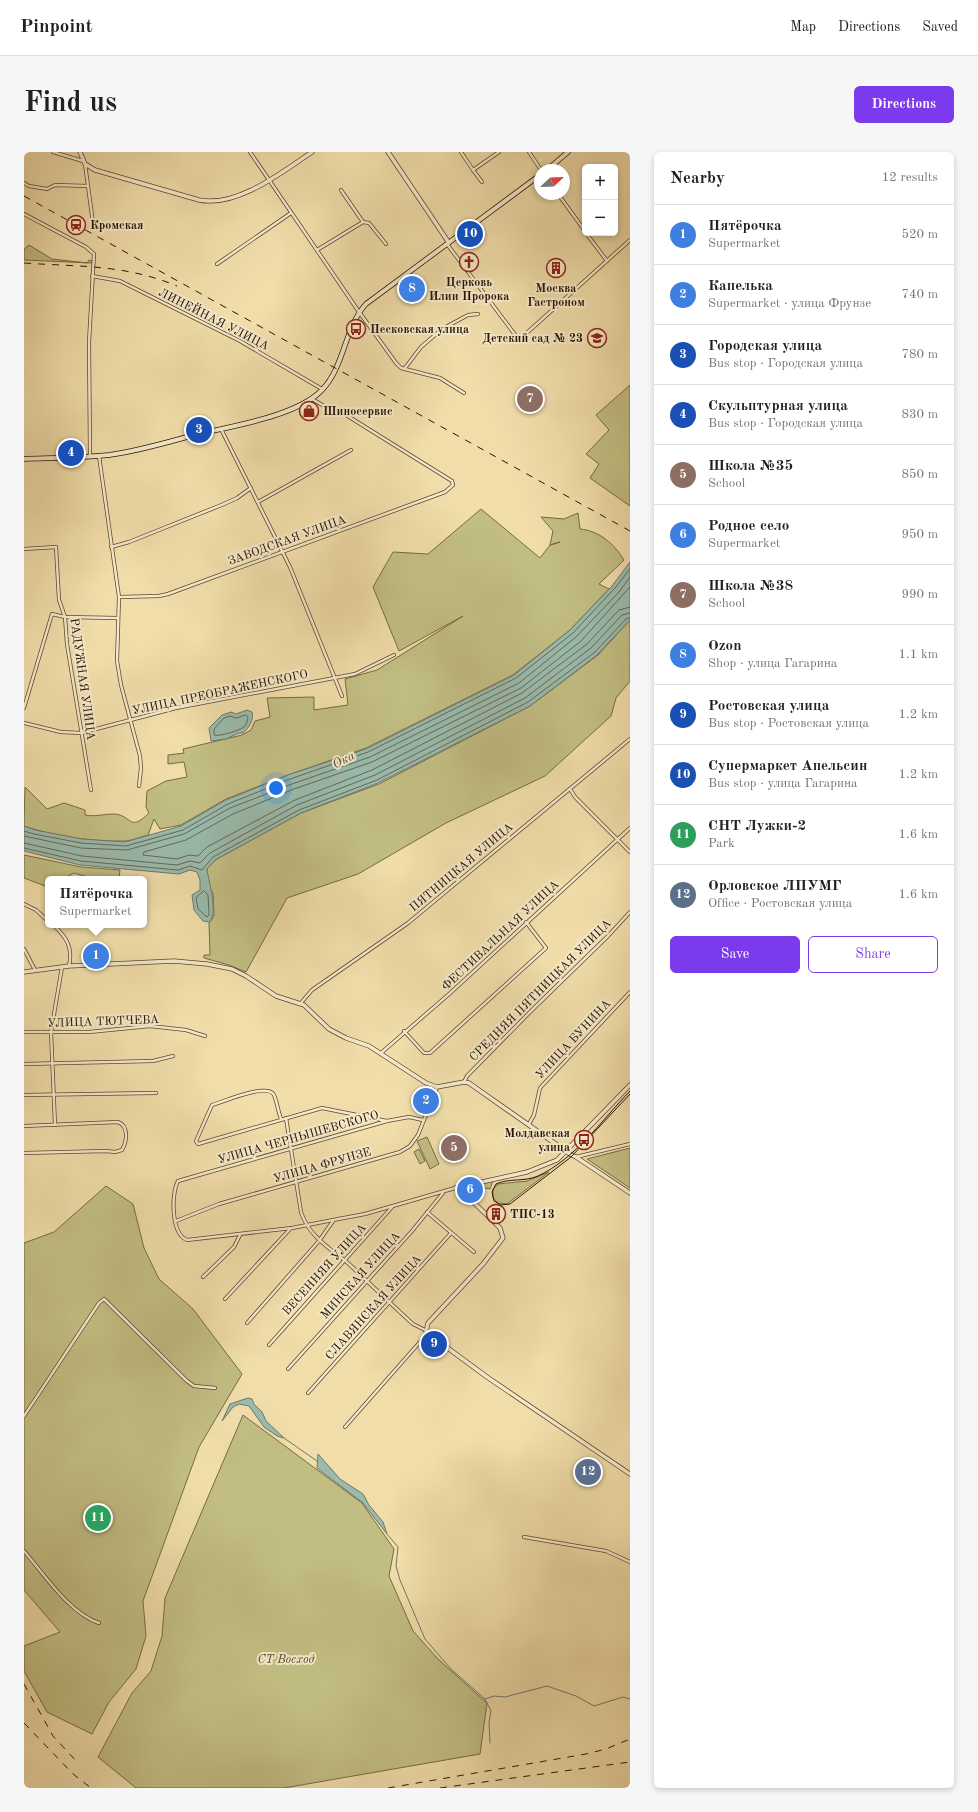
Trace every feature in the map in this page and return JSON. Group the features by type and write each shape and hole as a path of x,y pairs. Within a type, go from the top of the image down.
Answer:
{"main road":[{"path":"554,164 568,152"},
{"path":"24,459 90,457 130,451 276,414 312,399 323,390 335,372 360,313 366,304 534,180"}],"street":[{"path":"53,152 84,162 90,168 103,173 208,202 219,202 229,199 269,180 312,152"},
{"path":"80,152 84,162 94,223"},
{"path":"250,152 396,363 401,368 440,378 464,393"},
{"path":"388,152 448,244 519,340 630,240"},
{"path":"461,152 482,182"},
{"path":"473,170 499,152"},
{"path":"529,152 537,164"},
{"path":"24,183 29,186 47,188 56,185 88,186"},
{"path":"341,190 363,222 369,224 386,244"},
{"path":"562,200 582,227"},
{"path":"217,264 291,213"},
{"path":"24,214 86,247 94,254 90,342 90,457"},
{"path":"317,250 363,222"},
{"path":"589,236 607,262"},
{"name":"ЛИНЕЙНАЯ УЛИЦА","path":"92,276 120,281 240,341 323,390"},
{"path":"405,368 421,347 442,329 468,315 478,314"},
{"name":"ЗАВОДСКАЯ УЛИЦА","path":"119,597 159,596 168,594 445,492 453,485 452,480 346,415 336,413 312,399"},
{"path":"221,428 227,444 251,488 282,551 333,678 342,696"},
{"path":"258,502 351,450"},
{"path":"99,456 119,597 117,618 117,661 129,719 140,756 140,786"},
{"path":"111,547 128,542 224,504 237,498 251,488"},
{"name":"РАДУЖНАЯ УЛИЦА","path":"24,549 56,547 59,600 65,618 67,644 91,790"},
{"path":"24,708 52,614 65,618 117,618"},
{"name":"УЛИЦА ПРЕОБРАЖЕНСКОГО","path":"24,723 61,732 81,733 129,719 176,708 355,674 394,655"},
{"name":"ПЯТНИЦКАЯ УЛИЦА","path":"300,1004 312,990 408,923 630,739"},
{"path":"570,789 575,797 630,852"},
{"name":"ФЕСТИВАЛЬНАЯ УЛИЦА","path":"381,1053 404,1031 448,995 630,828"},
{"path":"24,904 36,910 45,918"},
{"name":"СРЕДНЯЯ ПЯТНИЦКАЯ УЛИЦА","path":"464,1082 466,1076 608,936 630,912"},
{"path":"404,1031 427,1054 458,1028 546,948 526,922"},
{"path":"55,928 70,946 71,954 69,966"},
{"path":"24,949 35,970"},
{"path":"24,972 62,966 174,961 207,964 232,969 246,976 276,996 309,1008 329,1029 346,1038 369,1046 426,1083 437,1087 464,1082 474,1086 568,1152 630,1193"},
{"path":"55,1125 51,1063 51,1032 62,966"},
{"name":"УЛИЦА БУНИНА","path":"528,1124 534,1115 540,1088 630,992"},
{"name":"УЛИЦА ТЮТЧЕВА","path":"24,1032 89,1032 150,1026 186,1030 205,1036"},
{"path":"24,1064 153,1061 173,1056"},
{"path":"176,1221 175,1226 180,1236 187,1240 217,1235 292,1228 365,1214 455,1188 532,1170 553,1163 568,1152 630,1085"},
{"name":"УЛИЦА ФРУНЗЕ","path":"176,1221 219,1204 400,1152 413,1143 436,1093 437,1087"},
{"path":"281,1119 274,1094 270,1091 266,1089 240,1095 212,1106 196,1141 198,1144 322,1108 387,1121"},
{"path":"24,1095 156,1093"},
{"name":"УЛИЦА ЧЕРНЫШЕВСКОГО","path":"176,1221 173,1207 174,1188 178,1181 387,1121 409,1117 423,1120"},
{"path":"286,1118 301,1212 307,1224 319,1241 343,1260 413,1324 630,1474"},
{"path":"24,1126 118,1122 123,1124 125,1128 124,1146 122,1150 115,1152 24,1153"},
{"path":"576,1156 630,1144"},
{"path":"345,1427 426,1332 428,1323 502,1241 503,1235 500,1228 463,1192 460,1187"},
{"name":"МИНСКАЯ УЛИЦА","path":"288,1369 412,1231 443,1192"},
{"name":"ВЕСЕННЯЯ УЛИЦА","path":"269,1345 343,1260 393,1206"},
{"path":"427,1212 474,1252"},
{"path":"247,1323 319,1241 333,1220"},
{"path":"225,1299 292,1228"},
{"name":"СЛАВЯНСКАЯ УЛИЦА","path":"308,1393 451,1233"},
{"path":"203,1277 234,1247 240,1234"},
{"path":"24,1416 104,1299 187,1381 194,1386 215,1388"},
{"path":"524,1537 606,1552 630,1562"},
{"path":"24,1551 76,1610 89,1619 100,1623"}],"green space":[{"path":"29,245 52,259 84,263 24,260 24,249"},
{"path":"89,260 92,261 92,263 87,263"},
{"path":"630,385 630,506 590,478 599,464 586,454 609,430 596,415"},
{"path":"481,509 540,558 550,545 553,531 541,517 564,519 578,513 580,529 594,532 606,539 624,560 599,584 609,589 570,630 513,675 366,748 288,775 226,799 181,825 160,829 154,819 148,835 133,840 112,841 73,838 47,833 24,826 25,787 47,809 64,803 85,810 85,815 92,816 114,814 120,815 134,822 138,822 149,813 146,807 147,791 166,781 187,777 184,762 168,764 168,755 184,753 183,749 242,735 251,730 255,721 270,717 267,698 314,697 314,710 348,705 345,679 377,670 463,616 399,651 373,587 393,552 428,554"},
{"path":"630,620 630,681 616,698 611,716 545,776 446,823 358,874 287,898 246,972 229,965 204,958 204,955 210,955 209,923 214,916 213,893 209,888 207,869 215,860 301,813 379,784 530,706 598,655"},
{"path":"24,855 81,867 120,870 119,876 84,876 74,873 68,876 45,876 45,886 24,878"},
{"path":"427,1137 439,1164 430,1169 417,1141"},
{"path":"630,1148 630,1188 587,1159"},
{"path":"419,1149 425,1161 420,1164 414,1152"},
{"path":"549,1172 507,1204 498,1203 493,1198 493,1189 498,1184 527,1181"},
{"path":"493,1181 490,1189 473,1186"},
{"path":"106,1186 133,1204 144,1248 159,1279 193,1309 242,1374 199,1447 143,1601 146,1636 136,1669 109,1702 92,1734 47,1712 24,1671 24,1646 60,1632 24,1590 24,1243 54,1232"},
{"path":"467,1187 479,1190 471,1197 465,1192"},
{"name":"СТ Восход","path":"243,1415 362,1503 394,1549 389,1576 413,1631 438,1659 487,1703 480,1754 284,1788 136,1788 98,1757 132,1693 151,1671 162,1636 165,1598"}],"water":[{"name":"Ока","path":"630,562 630,620 597,655 530,706 378,783 301,813 215,860 207,869 213,903 210,922 203,921 194,910 192,895 200,890 200,880 197,872 190,870 179,874 80,865 24,851 24,826 35,830 82,839 125,842 181,826 226,800 288,775 366,749 514,675 570,630 612,586"},
{"path":"247,710 252,712 252,721 243,733 239,733 226,739 211,741 209,728 222,715 231,712 236,714"},
{"path":"248,1398 252,1399 254,1404 262,1412 266,1421 284,1438 277,1436 264,1427 249,1406 239,1404 233,1407 222,1421 230,1404"},
{"path":"318,1454 340,1479 363,1494 369,1505 383,1522 387,1534 363,1503 317,1468"}],"waterway":[{"path":"284,1438 317,1461"},
{"path":"387,1534 398,1547 396,1566 400,1580 425,1639 451,1669 485,1699 494,1696 505,1697 547,1686 576,1696 594,1706 623,1697 630,1699"},
{"path":"485,1699 491,1711 489,1723 490,1743"}],"tram line":[{"path":"630,1091 587,1138 564,1160 551,1169 533,1178 506,1181 496,1184 492,1192 494,1201 501,1205 510,1204 571,1157 630,1094"}],"railway":[{"path":"24,196 630,531"},
{"path":"24,263 83,266 120,270 158,279 177,286"},
{"path":"24,1684 53,1736 79,1764"},
{"path":"24,1723 73,1774 91,1788"},
{"path":"388,1788 586,1754 606,1749 630,1739"},
{"path":"440,1788 630,1762"}],"place":[{"name":"Кромская","path":"76,225"},
{"name":"Супермаркет Апельсин","path":"470,234"},
{"name":"Церковь Илии Пророка","path":"469,262"},
{"name":"Москва Гастроном","path":"556,268"},
{"name":"Ozon","path":"412,289"},
{"name":"Песковская улица","path":"356,329"},
{"name":"Детский сад № 23","path":"597,338"},
{"name":"Школа №38","path":"530,399"},
{"name":"Шиносервис","path":"309,411"},
{"name":"Городская улица","path":"199,430"},
{"name":"Скульптурная улица","path":"71,453"},
{"name":"Пятёрочка","path":"96,956"},
{"name":"Капелька","path":"426,1101"},
{"name":"Молдавская улица","path":"584,1140"},
{"name":"Школа №35","path":"454,1148"},
{"name":"Родное село","path":"470,1190"},
{"name":"ТПС-13","path":"496,1214"},
{"name":"Ростовская улица","path":"434,1344"},
{"name":"Орловское ЛПУМГ","path":"588,1472"},
{"name":"СНТ Лужки-2","path":"98,1518"}]}
